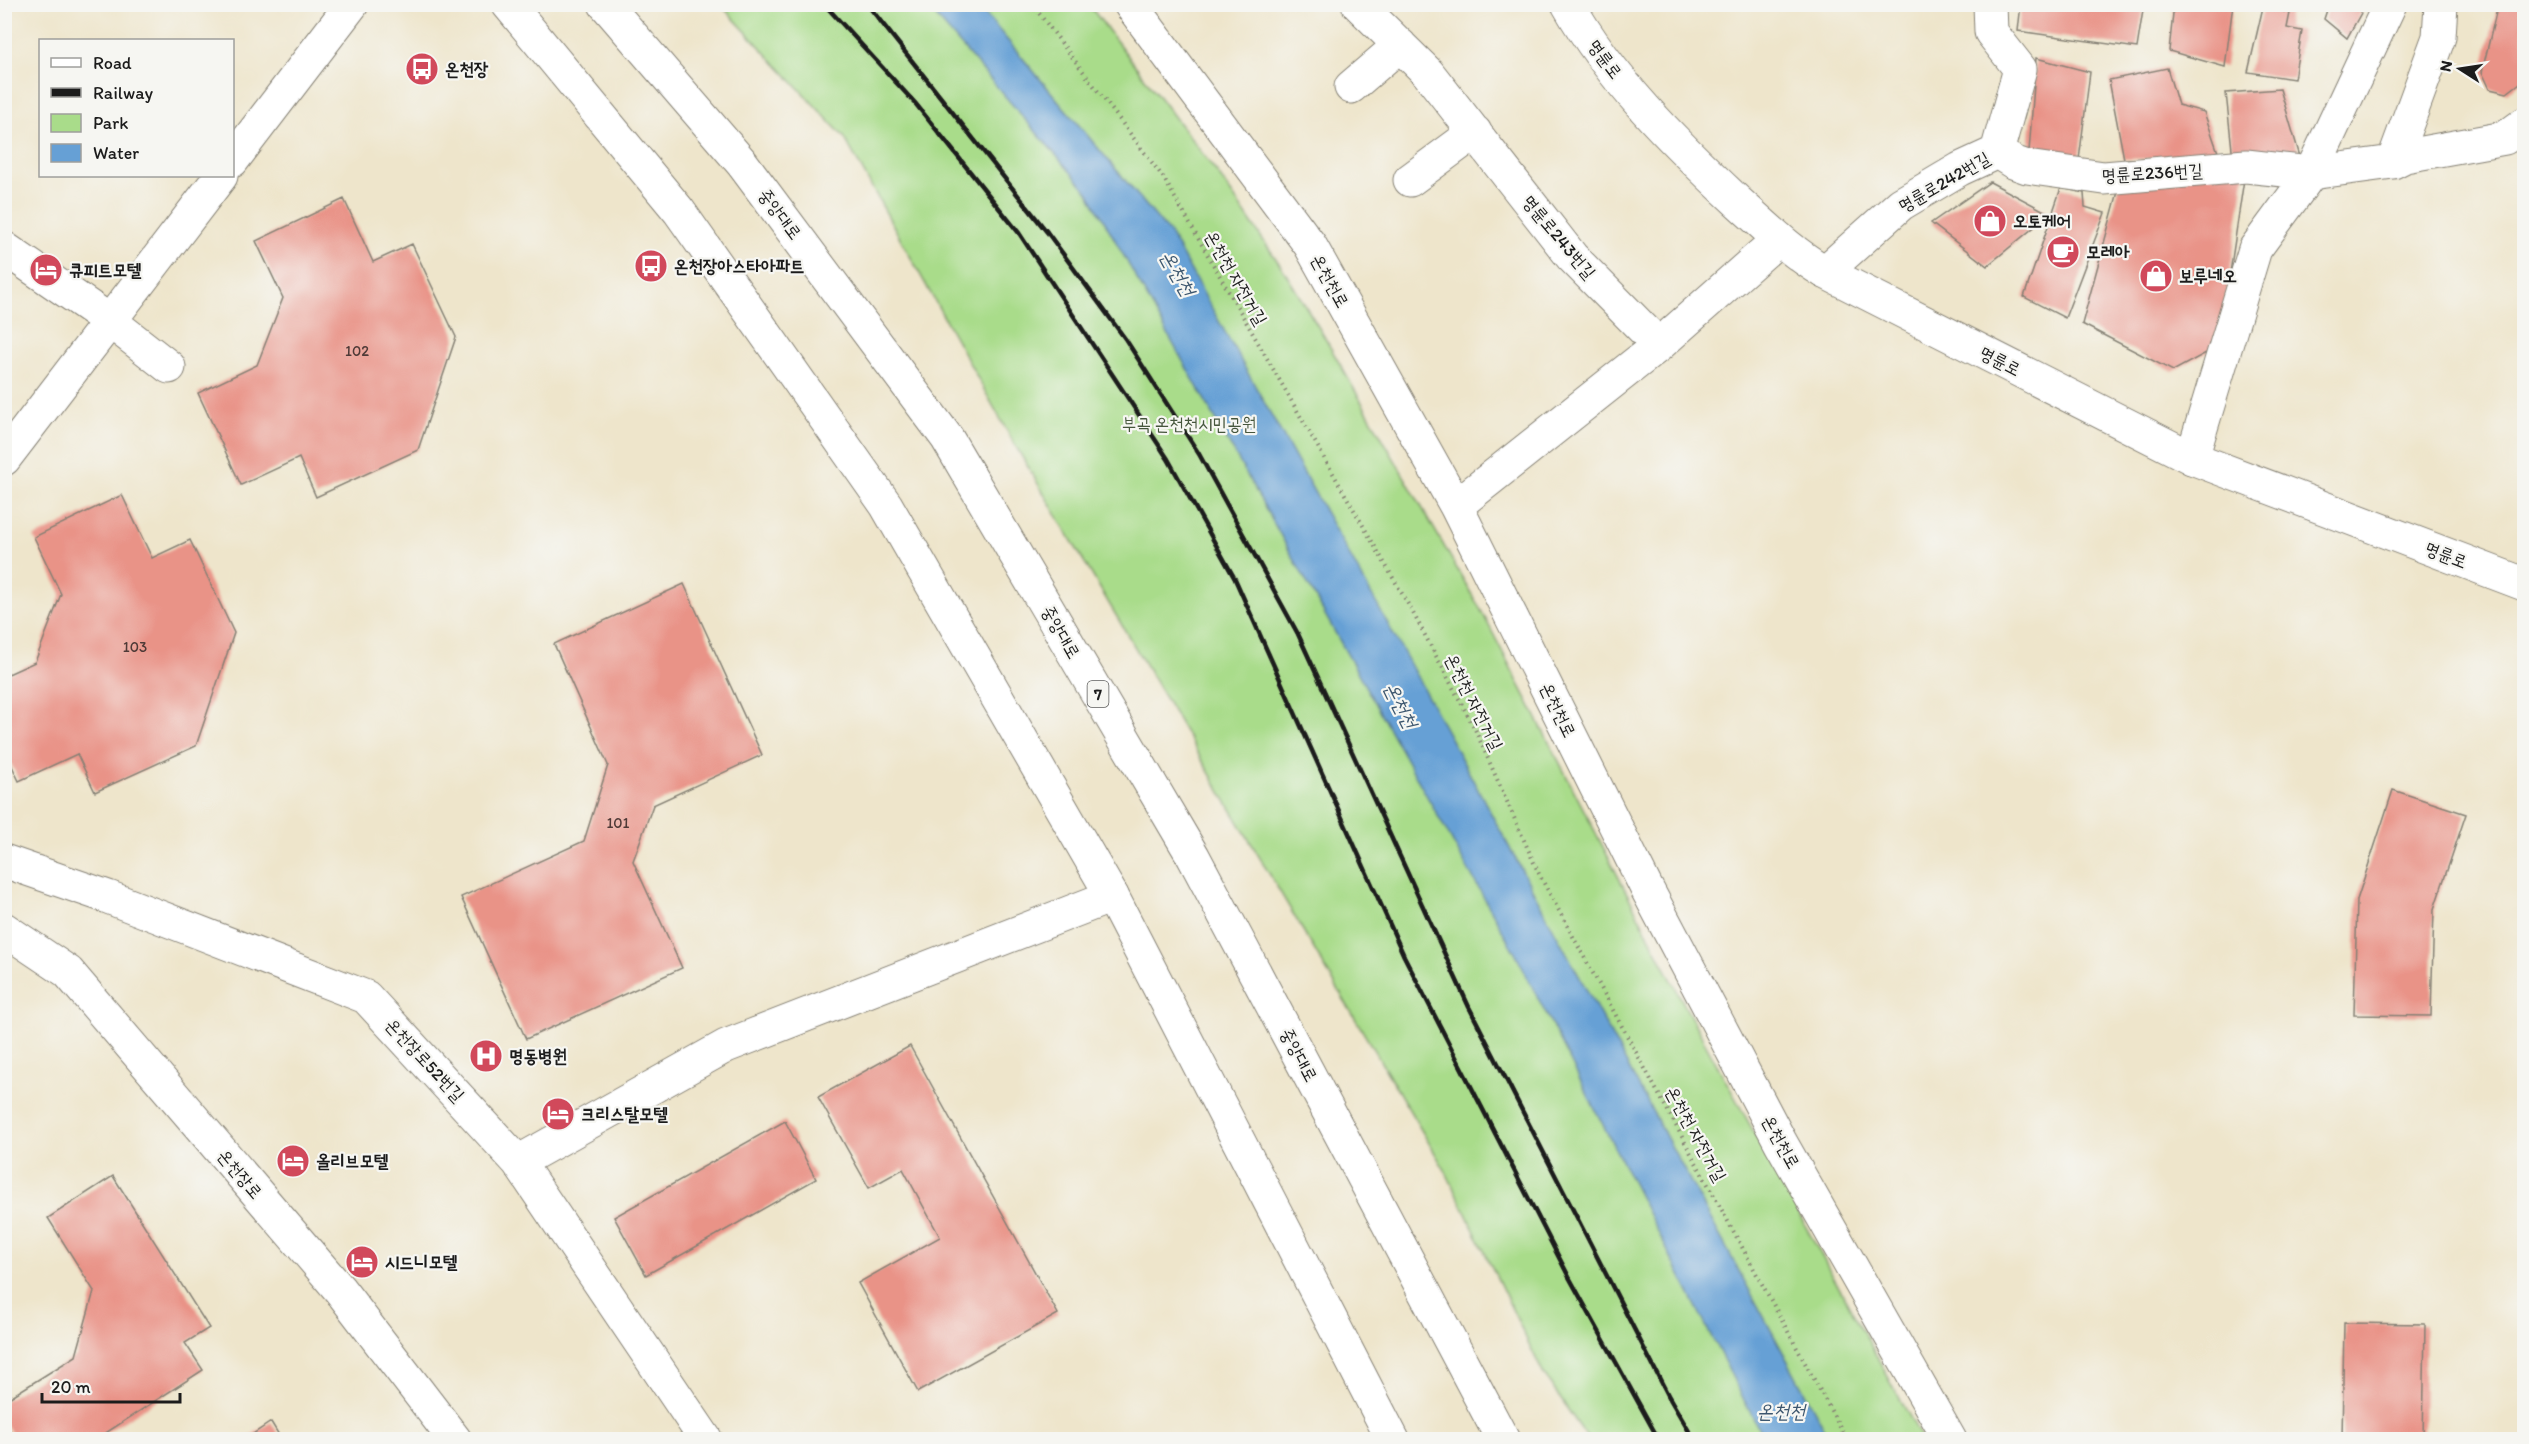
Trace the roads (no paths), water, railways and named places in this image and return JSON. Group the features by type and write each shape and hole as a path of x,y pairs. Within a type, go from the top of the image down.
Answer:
{"street":[{"path":"234,158 352,4"},
{"path":"508,4 679,211 886,505 1112,896 1393,1440"},
{"name":"중앙대로","path":"605,4 742,163 947,438 1193,855 1503,1440"},
{"name":"온천천로","path":"1130,4 1310,245 1456,506 1652,900 1781,1143 1950,1440"},
{"name":"명륜로243번길","path":"1358,4 1428,73 1572,257 1659,345"},
{"name":"명륜로","path":"1568,4 1604,59 1629,91 1693,161 1796,255 1825,272 2192,458 2524,584"},
{"name":"명륜로242번길","path":"1825,272 1901,204 1960,169 1997,152 2020,69 1991,32 1990,4"},
{"path":"2192,458 2255,249 2311,173 2390,4"},
{"path":"2393,162 2439,37 2441,4"},
{"path":"1351,87 1400,45"},
{"path":"1410,180 1474,132"},
{"name":"명륜로236번길","path":"1997,152 2027,167 2104,178 2246,166 2311,173 2393,162 2405,156 2518,137"},
{"path":"4,459 220,177"},
{"path":"1456,506 1659,345 1779,239"},
{"path":"4,248 110,321 169,367"},
{"name":"온천장로52번길","path":"4,861 366,997 518,1162 705,1440"},
{"path":"518,1162 726,1046 1112,896"},
{"name":"온천장로","path":"4,929 68,972 340,1290 455,1440"}],"water":[{"name":"온천천","path":"926,5 978,5 1171,235 1409,662 1830,1439 1764,1439 1516,955 1088,192"}],"railway":[{"path":"824,4 915,103 1019,233 1168,459 1235,579 1404,956 1569,1277 1659,1440"},
{"path":"867,4 1047,232 1126,340 1199,454 1298,634 1469,1007 1669,1397 1694,1440"}],"place":[{"name":"온천장","path":"422,69"},
{"name":"오토케어","path":"1990,221"},
{"name":"모레아","path":"2063,252"},
{"name":"온천장아스타아파트","path":"651,266"},
{"name":"큐피트모텔","path":"46,270"},
{"name":"보루네오","path":"2156,276"},
{"name":"명동병원","path":"486,1056"},
{"name":"크리스탈모텔","path":"558,1114"},
{"name":"올리브모텔","path":"293,1161"},
{"name":"시드니모텔","path":"362,1262"}],"park label":[{"name":"부곡 온천천시민공원","path":"1189,424"}]}
